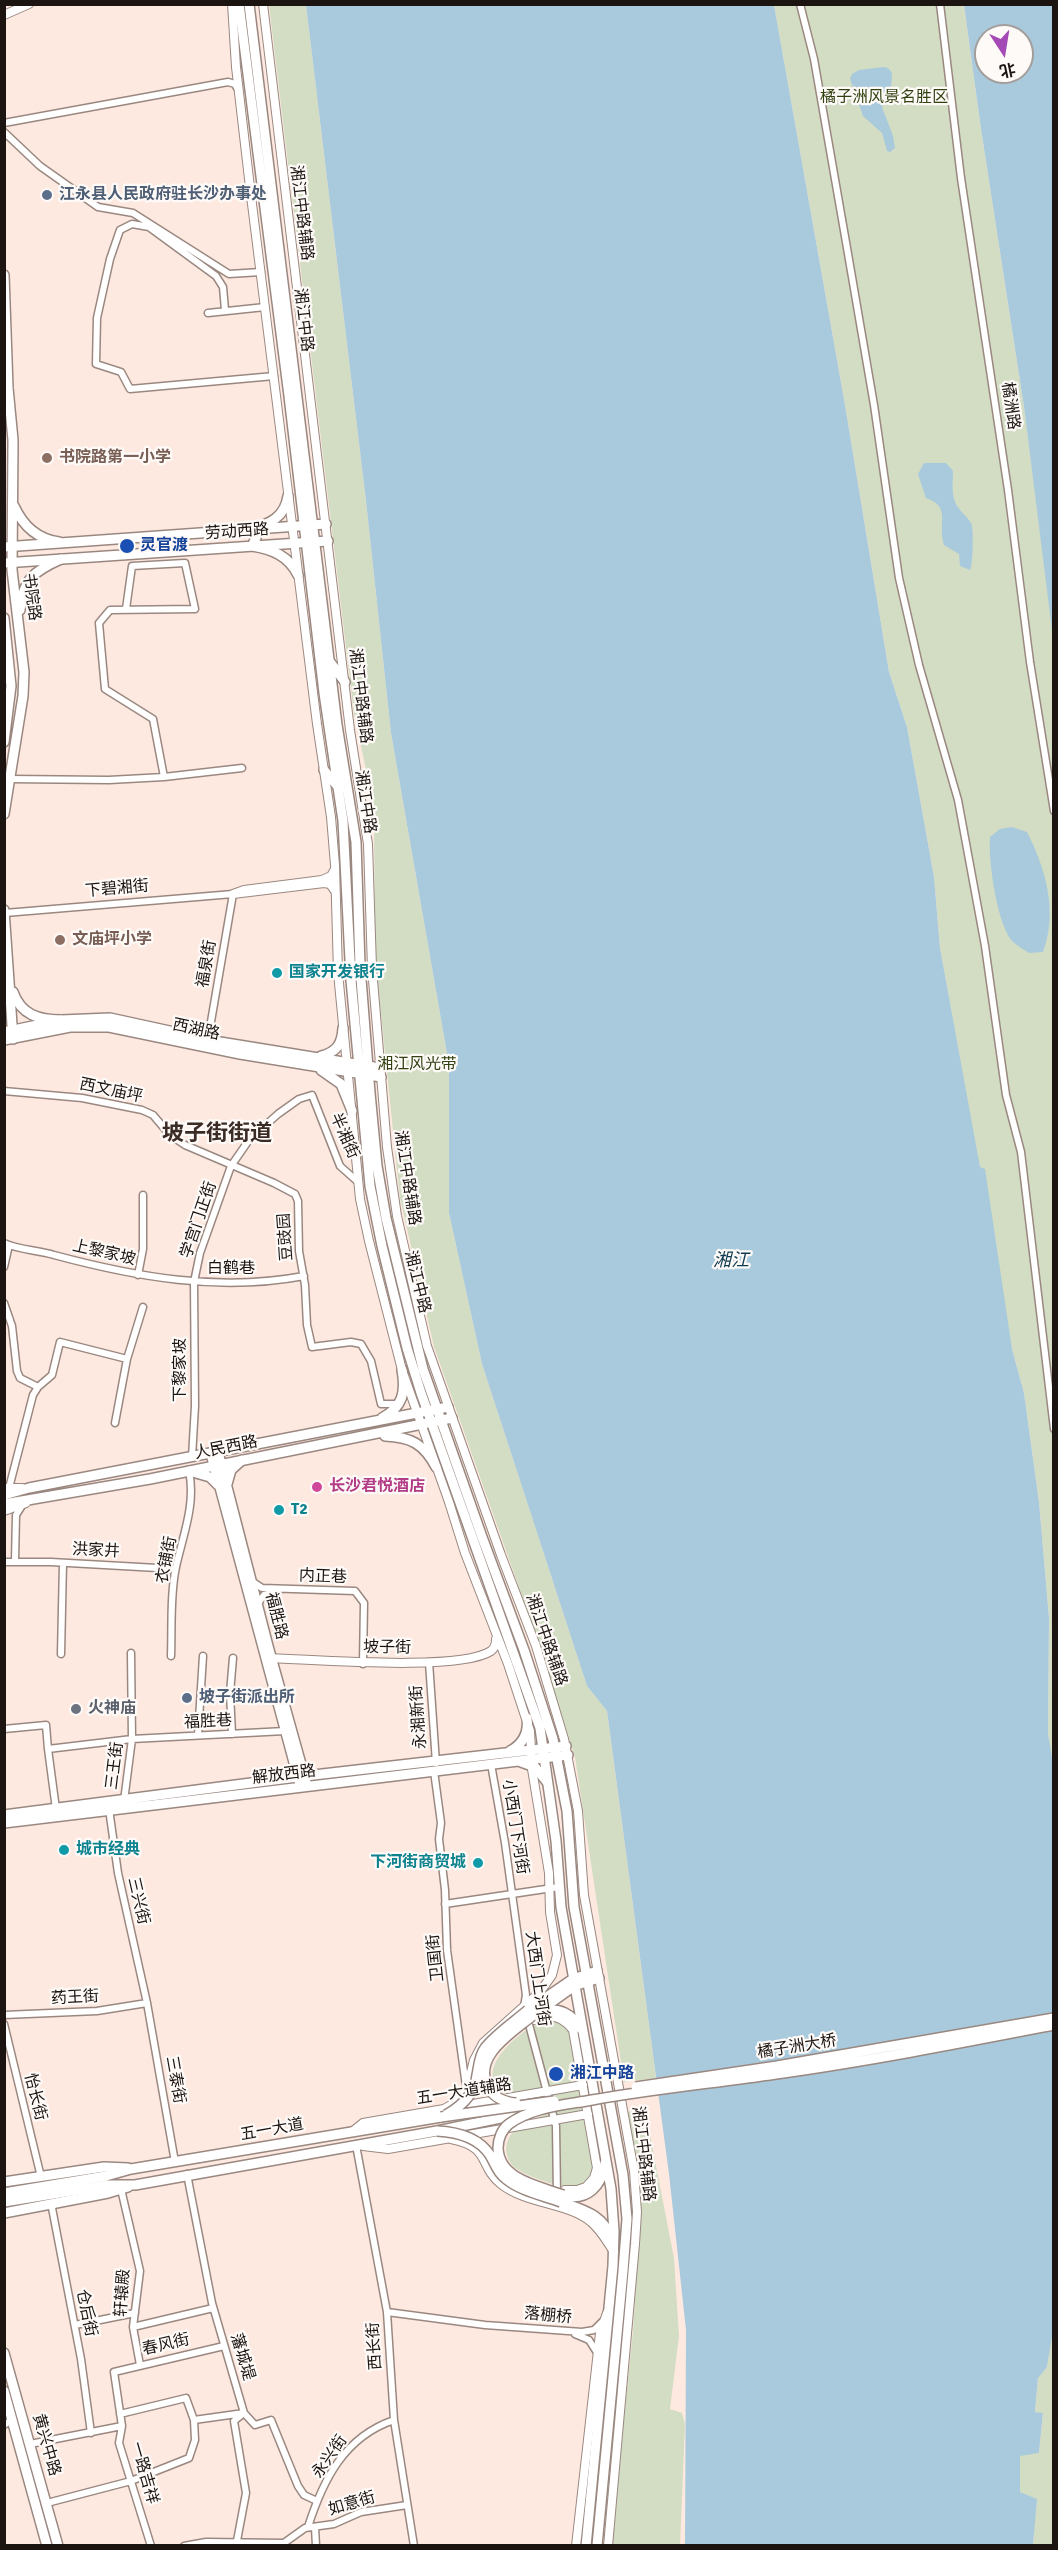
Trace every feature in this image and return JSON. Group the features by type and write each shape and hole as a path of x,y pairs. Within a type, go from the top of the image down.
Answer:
{"main road":[{"name":"湘江中路","path":"239,4 309,525"},
{"name":"湘江中路","path":"249,4 311,542 324,693 346,843 350,959 377,1166 392,1245 417,1346 437,1410 524,1650 556,1752 567,1811 573,1899 619,2147 627,2219 597,2546"},
{"name":"书院路","path":"4,275 8,388 14,440 13,501 8,563 20,628 24,687 4,814"},
{"path":"288,496 285,508 278,518 251,529 256,538 252,546 267,549 283,557 298,575"},
{"path":"13,501 22,521 33,532 59,543 53,550 55,556 61,559"},
{"name":"劳动西路","path":"8,546 326,524"},
{"name":"劳动西路","path":"8,563 328,541"},
{"name":"湘江中路","path":"311,542 356,842 366,1153 378,1228 422,1413 518,1662 540,1728 556,1841 554,1888 574,1982 613,2203 614,2252 610,2306 586,2546"},
{"path":"20,628 21,607 28,582 36,571 61,559"},
{"name":"书院路","path":"4,618 11,676 4,742"},
{"path":"330,661 345,682"},
{"path":"324,770 339,788"},
{"path":"5,912 9,1035"},
{"path":"9,980 14,998 25,1011 39,1018 61,1020"},
{"name":"西湖路","path":"9,1035 61,1020 89,1017 110,1018 208,1039 315,1057 347,1067 381,1073"},
{"name":"西湖路","path":"9,1035 70,1027 109,1027 240,1054 308,1065 347,1067"},
{"path":"315,1057 335,1051 341,1043 343,1028"},
{"path":"308,1065 335,1078 345,1092 352,1111"},
{"path":"368,1424 386,1416 399,1404 404,1394 402,1370"},
{"name":"人民西路","path":"6,1490 29,1488 448,1407"},
{"name":"人民西路","path":"4,1504 27,1502 189,1471 452,1418"},
{"path":"356,1438 386,1436 408,1438 427,1451 436,1467"},
{"name":"福胜路","path":"214,1453 273,1658 304,1788"},
{"path":"189,1471 210,1477 224,1487 231,1470 242,1460"},
{"name":"福胜路","path":"224,1487 273,1658 285,1731 298,1763"},
{"path":"503,1753 520,1743 527,1731 527,1718"},
{"name":"解放西路","path":"123,1806 324,1774 491,1764 567,1750"},
{"name":"解放西路","path":"4,1815 304,1788 435,1768 503,1753 532,1758"},
{"path":"532,1758 547,1782"},
{"path":"286,1779 298,1763 312,1772 324,1774"},
{"name":"解放西路","path":"4,1824 109,1807"},
{"path":"546,2105 506,2102 495,2096 486,2081 486,2064 490,2054 563,1977 568,1952"},
{"path":"546,1997 574,1982 598,1975"},
{"path":"443,2113 455,2110 472,2093 477,2081 479,2064 486,2048 574,1982"},
{"path":"530,2013 548,2009 561,2011 573,2018 583,2033"},
{"name":"橘子洲大桥","path":"546,2105 1053,2018"},
{"name":"橘子洲大桥","path":"546,2105 778,2074 1053,2025"},
{"path":"546,2105 506,2127 500,2137 499,2154 503,2166 512,2175 599,2217 609,2230 614,2252"},
{"name":"五一大道","path":"4,2202 107,2180 131,2169 383,2127 443,2113 546,2105"},
{"name":"五一大道","path":"4,2213 187,2174 437,2131 546,2105"},
{"path":"437,2131 461,2134 475,2140 486,2150 506,2179 519,2187 561,2199 580,2196 595,2188 602,2179 605,2155"},
{"path":"4,2182 104,2167 131,2169"},
{"name":"五一大道","path":"4,2193 107,2180 135,2185"},
{"name":"黄兴中路","path":"4,2353 58,2546"},
{"name":"黄兴中路","path":"4,2391 8,2423 47,2546"}],"street":[{"path":"4,15 29,4"},
{"path":"232,4 239,93 335,867 337,955 358,1182 369,1241 402,1370 422,1413"},
{"name":"湘江中路辅路","path":"263,4 345,682 366,832 372,968 387,1148 397,1216 427,1346 536,1646 567,1750 578,1812 584,1895 632,2158 637,2212 608,2546"},
{"path":"800,4 814,59 872,396 899,578 919,665 958,801 985,946 1006,1095 1021,1152 1053,1429"},
{"name":"橘洲路","path":"940,4 961,178 1007,481 1029,662 1053,811"},
{"path":"4,22 15,10"},
{"path":"4,123 228,82 235,84 239,93"},
{"path":"4,132 40,166 98,207 133,213 229,274 261,272"},
{"path":"225,310 223,287 216,276 149,227 132,224 120,230 110,259 97,318 96,364 121,372 130,389 274,376"},
{"path":"208,313 266,307"},
{"path":"126,609 132,566 185,563 195,609 110,610 99,623 105,689 153,719 164,777"},
{"path":"9,779 109,780 164,777 242,768"},
{"name":"下碧湘街","path":"233,894 244,890 322,880 331,876 335,867"},
{"name":"下碧湘街","path":"5,912 233,894 324,883 333,887 336,893"},
{"name":"福泉街","path":"208,1039 233,894"},
{"name":"西文庙坪","path":"4,1091 82,1098 142,1110 153,1115 170,1135 185,1145 231,1166"},
{"name":"学宫门正街","path":"194,1282 200,1253 231,1166 249,1140 278,1114 299,1099 312,1095"},
{"name":"半湘街","path":"312,1095 340,1167 358,1182"},
{"name":"豆豉园","path":"231,1166 274,1183 295,1194 298,1200 299,1251 304,1276 307,1325 312,1347 351,1342 361,1344 371,1360 381,1404 399,1404"},
{"path":"138,1275 143,1249 144,1195"},
{"path":"4,1267 7,1244"},
{"name":"上黎家坡","path":"7,1244 138,1275 194,1282"},
{"name":"白鹤巷","path":"194,1282 259,1282 304,1276"},
{"name":"下黎家坡","path":"192,1457 195,1407 194,1282"},
{"path":"4,1303 12,1326 17,1371 20,1378 38,1387"},
{"path":"115,1423 128,1359 143,1306"},
{"path":"6,1490 33,1395 38,1387 52,1375 60,1342 128,1359"},
{"path":"426,1424 436,1467 465,1553 527,1718 554,1888 556,1962 550,1980 530,2013 479,2048 467,2090 443,2113"},
{"name":"衣铺街","path":"171,1656 176,1569 186,1535 192,1487 189,1471"},
{"path":"4,1511 27,1502"},
{"path":"15,1561 16,1515 27,1502"},
{"name":"洪家井","path":"4,1562 176,1569"},
{"path":"61,1654 63,1563"},
{"name":"内正巷","path":"253,1582 262,1588 355,1591 364,1603 362,1651"},
{"name":"内正巷","path":"257,1606 262,1597 271,1592 353,1594 360,1604 362,1651"},
{"name":"坡子街","path":"429,1664 489,1652 495,1644 495,1636"},
{"path":"362,1651 365,1657 361,1662 357,1657 362,1651"},
{"name":"三王街","path":"123,1806 132,1739 131,1653"},
{"name":"坡子街","path":"273,1658 429,1664 463,1663 497,1655 506,1659"},
{"path":"198,1735 203,1656"},
{"path":"232,1658 230,1693 232,1734"},
{"name":"永湘新街","path":"429,1664 435,1768 441,1822"},
{"path":"4,1729 46,1725 56,1809"},
{"name":"福胜巷","path":"48,1749 132,1739 285,1731"},
{"name":"小西门下河街","path":"491,1764 511,1895"},
{"name":"三兴街","path":"109,1807 118,1873 147,2003"},
{"name":"卫国街","path":"441,1822 440,1839 448,1958 467,2090"},
{"path":"445,1904 554,1888"},
{"name":"大西门上河街","path":"511,1895 526,1995 556,2126 561,2199"},
{"name":"药王街","path":"4,2015 97,2012 147,2003"},
{"name":"三泰街","path":"147,2003 175,2162"},
{"path":"447,2138 466,2144 478,2151 498,2181 509,2189 561,2199 586,2187 596,2175 597,2165 571,2027 555,2016 544,2017 530,2013"},
{"name":"怡长街","path":"4,2024 41,2177"},
{"name":"五一大道辅路","path":"352,2132 363,2123 443,2113 582,2085"},
{"path":"356,2145 388,2149 588,2114"},
{"name":"西长街","path":"356,2145 387,2314 394,2420 414,2546"},
{"name":"藩城堤","path":"187,2174 213,2308 244,2413"},
{"name":"轩辕殿","path":"121,2189 140,2271 133,2327 140,2365"},
{"name":"仓后街","path":"56,2202 52,2208 75,2325 91,2433"},
{"name":"湘江中路","path":"576,2546 598,2355 603,2320 610,2306"},
{"path":"133,2327 213,2308"},
{"path":"75,2325 135,2313"},
{"name":"落棚桥","path":"387,2314 581,2336 592,2344 598,2355"},
{"name":"落棚桥","path":"485,2325 582,2332 594,2330 603,2320"},
{"name":"春风街","path":"114,2372 224,2346"},
{"name":"一路吉祥","path":"114,2372 122,2426 119,2444 151,2546"},
{"path":"47,2503 131,2481 189,2458 195,2440 194,2420 186,2398 120,2414"},
{"path":"194,2420 244,2413"},
{"path":"244,2413 255,2424 271,2420 298,2486 304,2495 317,2501"},
{"path":"236,2545 246,2493 234,2421 244,2413"},
{"name":"永兴街","path":"311,2527 317,2501 335,2468 352,2444 371,2429 394,2420"},
{"path":"30,2444 122,2426"},
{"name":"如意街","path":"184,2546 206,2542 236,2545 284,2543 299,2531 311,2527 342,2522 361,2512 407,2505"},
{"path":"311,2527 316,2546"}],"green space":[{"name":"湘江风光带","path":"269,5 306,5 366,501 391,733 449,1065 449,1213 482,1364 587,1686 607,1711 656,2078 624,2082 575,1757 539,1644 434,1347 400,1198 375,956 374,806 354,714"},
{"name":"橘子洲风景名胜区","path":"774,5 964,5 1024,407 1054,638 1053,1769 1048,1734 1049,1618 1039,1502 1024,1393 1012,1349 940,948 934,877 907,727 889,672 845,405"},
{"path":"547,2019 559,2021 569,2032 594,2167 587,2182 582,2186 557,2185 520,2171 511,2163 506,2150 507,2142 514,2131 545,2114 542,2097 509,2094 495,2083 493,2073 496,2061 515,2039"},
{"path":"645,2109 674,2258 679,2336 670,2409 682,2413 685,2424 680,2545 611,2546 633,2331 640,2221 639,2166 626,2112"},
{"path":"1053,2324 1053,2545 1033,2545 1034,2535 1020,2492 1020,2455 1039,2453 1043,2414 1035,2412 1038,2377 1047,2367"}],"water":[{"name":"湘江","path":"306,5 774,5 845,405 889,672 907,727 934,877 940,948 980,1167 985,1169 1012,1349 1024,1393 1039,1502 1049,1618 1048,1734 1054,1769 1054,2324 1047,2367 1038,2378 1035,2412 1043,2413 1039,2453 1020,2456 1020,2492 1037,2499 1033,2545 685,2545 686,2330 669,2174 607,1711 587,1686 482,1364 449,1213 449,1065 391,733 366,501"},
{"path":"964,5 1053,5 1053,638 1024,407 975,84 1034,84 1034,24 974,24 974,78"},
{"path":"888,68 892,73 891,89 882,107 893,136 895,148 890,152 887,151 882,133 863,116 850,79 852,74 859,70"},
{"path":"924,463 946,463 953,471 954,500 972,526 970,570 960,566 959,554 944,545 941,511 939,506 926,498 918,474"},
{"path":"1012,827 1027,832 1040,861 1048,891 1050,922 1043,952 1029,953 1013,942 1007,934 998,908 990,861 990,837 1000,829"}],"place":[{"name":"江永县人民政府驻长沙办事处","path":"47,195"},
{"name":"书院路第一小学","path":"47,458"},
{"name":"灵官渡","path":"127,546"},
{"name":"文庙坪小学","path":"60,940"},
{"name":"国家开发银行","path":"277,973"},
{"name":"长沙君悦酒店","path":"317,1487"},
{"name":"T2","path":"279,1510"},
{"name":"坡子街派出所","path":"187,1698"},
{"name":"火神庙","path":"76,1709"},
{"name":"城市经典","path":"64,1850"},
{"name":"下河街商贸城","path":"478,1863"},
{"name":"湘江中路","path":"556,2074"}],"district":[{"name":"坡子街街道","path":"217,1134"}]}
